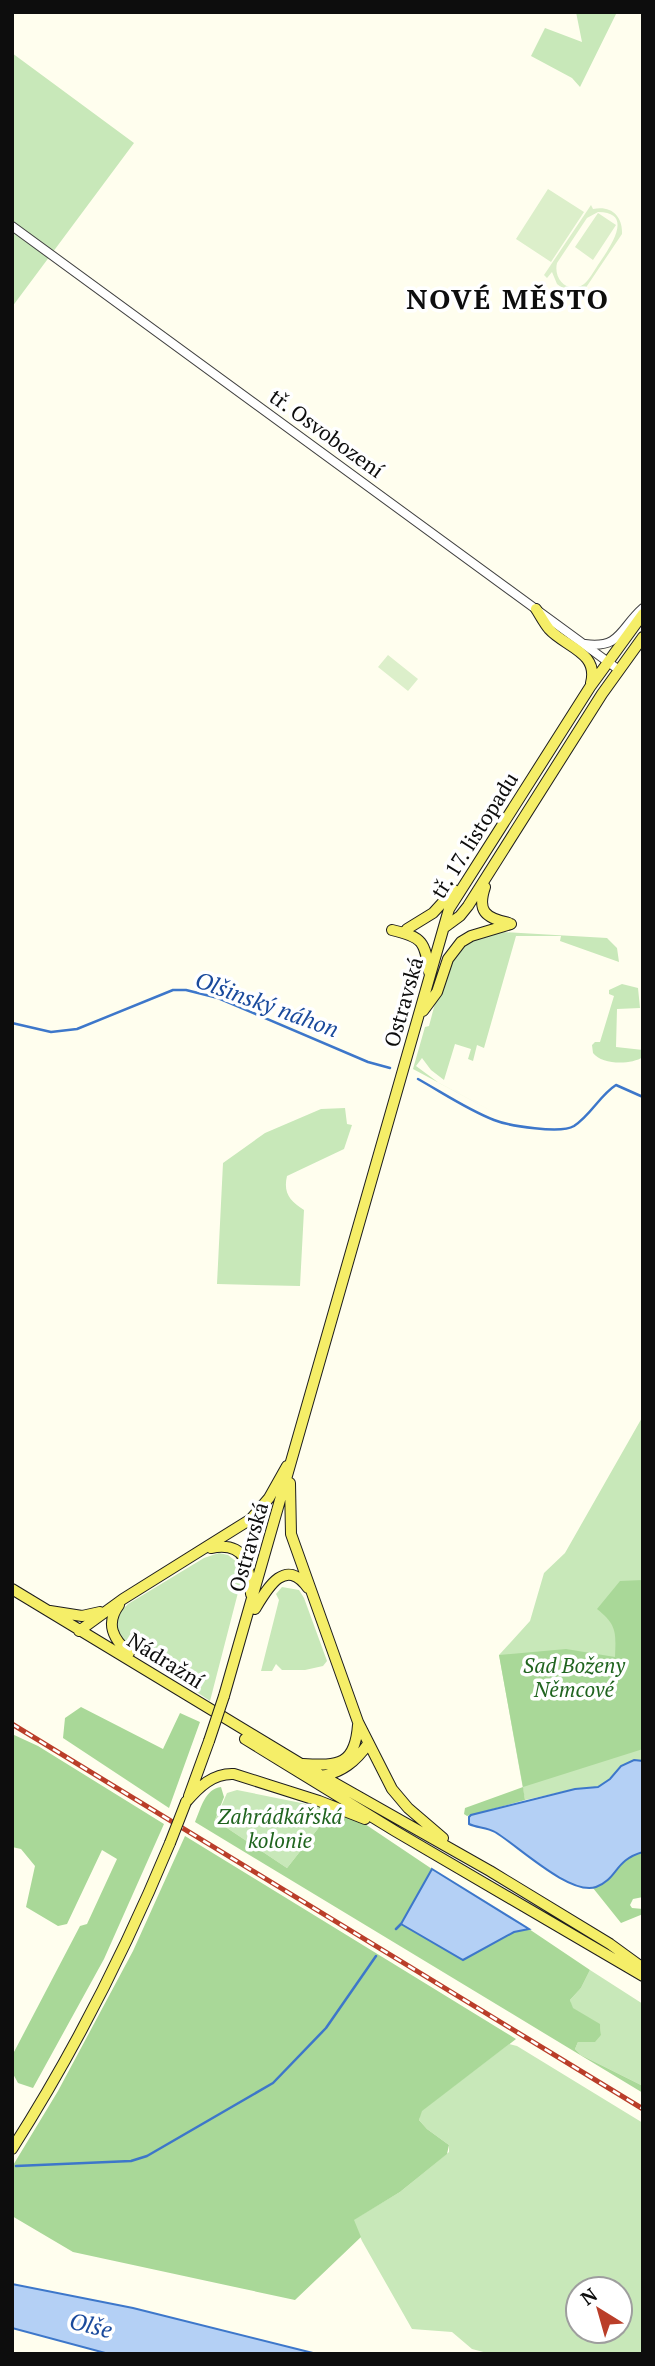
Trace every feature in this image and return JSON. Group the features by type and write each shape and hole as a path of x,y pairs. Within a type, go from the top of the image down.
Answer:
{"main road":[{"path":"536,609 550,630 589,660 593,674 590,687"},
{"name":"tř. 17. listopadu","path":"445,927 449,909 474,867 607,661 643,614"},
{"name":"tř. 17. listopadu","path":"445,927 464,911 643,637"},
{"path":"407,929 438,908 474,867"},
{"path":"416,1021 437,992 448,959 461,942 467,937 511,924 491,918 483,910 482,896 489,874"},
{"name":"Ostravská","path":"12,2149 88,2017 121,1953 170,1843 209,1741 252,1603 445,927"},
{"path":"393,930 411,934 422,943 426,952 429,978"},
{"path":"295,1451 269,1497 255,1515 79,1631 92,1643 300,1769 395,1832 643,1976"},
{"path":"291,1466 290,1530 368,1744 392,1789 408,1808 445,1840 490,1871"},
{"path":"205,1549 218,1546 230,1548 244,1557 249,1570 252,1603"},
{"path":"246,1623 270,1582 277,1578 287,1575 298,1578 310,1591"},
{"name":"Nádražní","path":"12,1589 152,1674 300,1769"},
{"path":"124,1599 112,1617 113,1633 120,1646 152,1674"},
{"path":"45,1610 88,1616 112,1607"},
{"path":"300,1769 333,1765 345,1760 355,1745 358,1722"},
{"path":"322,1776 337,1772 352,1763 368,1744"},
{"path":"300,1769 322,1776 490,1871 610,1944 643,1968"},
{"path":"186,1802 216,1776 234,1774 335,1807 395,1832"}],"street":[{"name":"tř. Osvobození","path":"12,226 619,670"},
{"path":"581,643 610,643 643,608"}],"green space":[{"path":"576,12 617,12 580,87 572,78 531,56 545,28 582,42"},
{"path":"12,53 134,143 12,307"},
{"path":"548,189 584,212 551,262 516,239"},
{"path":"591,205 593,209 605,209 615,213 622,234 585,289 575,292 565,290 557,284 552,272 547,278 544,275","holes":["598,212 609,214 618,224 617,231 590,277 578,287 572,288 563,284 557,275 557,263 587,218"]},
{"path":"598,213 616,225 593,260 575,247"},
{"path":"388,655 418,679 408,691 378,667"},
{"path":"502,932 607,938 617,948 619,962 560,941 561,936 516,936 484,1048 477,1045 473,1061 468,1059 471,1049 455,1044 444,1080 431,1070 422,1058 416,1066 438,1083 413,1069 425,1027 429,1026 441,981 462,943"},
{"path":"622,984 638,988 640,1008 617,1009 616,1047 643,1050 643,1057 638,1060 610,1062 597,1057 593,1053 592,1045 600,1042 614,996 609,994 609,990"},
{"path":"345,1108 347,1124 352,1125 344,1149 287,1176 289,1196 304,1210 300,1286 217,1284 223,1163 265,1133 321,1109"},
{"name":"Sad Boženy Němcové","path":"643,1416 643,1761 625,1764 598,1787 578,1788 525,1800 499,1655 530,1621 544,1573 565,1553"},
{"path":"219,1553 228,1555 238,1563 241,1581 210,1701 127,1645 117,1631 116,1623 117,1615 128,1604 204,1558"},
{"path":"643,1580 643,1749 523,1787 499,1655 566,1649 615,1657 614,1630 597,1609 620,1581"},
{"path":"282,1587 299,1590 304,1598 327,1661 323,1666 305,1670 282,1670 276,1664 272,1671 261,1671 279,1600 276,1594"},
{"path":"81,1707 163,1749 180,1713 200,1722 169,1808 63,1738 65,1718"},
{"path":"12,1734 38,1746 164,1824 104,1959 33,2088 18,2083 12,2072 14,2052 80,1926 87,1924 117,1859 102,1850 67,1924 58,1926 26,1907 35,1866 21,1849 12,1847"},
{"path":"221,1787 224,1797 215,1820 287,1868 320,1826 339,1813 359,1820 432,1869 401,1924 463,1960 514,1932 529,1929 590,1970 581,1988 570,2000 573,2008 600,2024 601,2035 595,2042 578,2042 575,2049 581,2055 643,2086 643,2093 195,1822 207,1795"},
{"path":"523,1787 525,1800 467,1816 464,1814 465,1808"},
{"name":"Zahrádkářská kolonie","path":"237,1790 316,1806 337,1813 320,1826 287,1868 215,1820 227,1793"},
{"path":"185,1836 516,2039 422,2111 419,2120 449,2145 447,2154 400,2192 354,2220 361,2237 295,2300 73,2252 12,2216 12,2167 58,2091 133,1951"},
{"path":"643,1852 643,1897 633,1899 630,1905 632,1908 643,1909 643,1914 621,1923 593,1888 607,1880 627,1859"},
{"path":"590,1970 643,2004 643,2086 581,2055 575,2049 578,2042 601,2035 600,2025 572,2008 570,2000 581,1988"},
{"path":"509,2044 517,2046 643,2123 643,2354 491,2354 472,2349 452,2332 412,2329 353,2220 400,2192 449,2152 449,2145 419,2120 421,2111"}],"water":[{"path":"634,1760 643,1761 643,1852 621,1864 609,1879 596,1887 585,1888 572,1884 544,1868 495,1832 469,1824 471,1815 575,1789 598,1787 610,1779 621,1766"},
{"path":"432,1869 529,1929 514,1932 463,1960 401,1924"},
{"name":"Olše","path":"12,2284 133,2308 317,2354 109,2354 12,2328"}],"waterway":[{"name":"Olšinský náhon","path":"12,1023 51,1032 77,1029 173,990 186,990 218,998 368,1062 390,1068"},
{"name":"Olšinský náhon","path":"418,1079 484,1116 522,1127 558,1129 574,1126 616,1085 643,1097"},
{"path":"396,1929 401,1924"},
{"path":"16,2166 131,2161 147,2156 273,2083 326,2028 376,1956"}],"railway":[{"path":"12,1724 643,2109"}],"district":[{"name":"NOVÉ MĚSTO","path":"508,298"}]}
